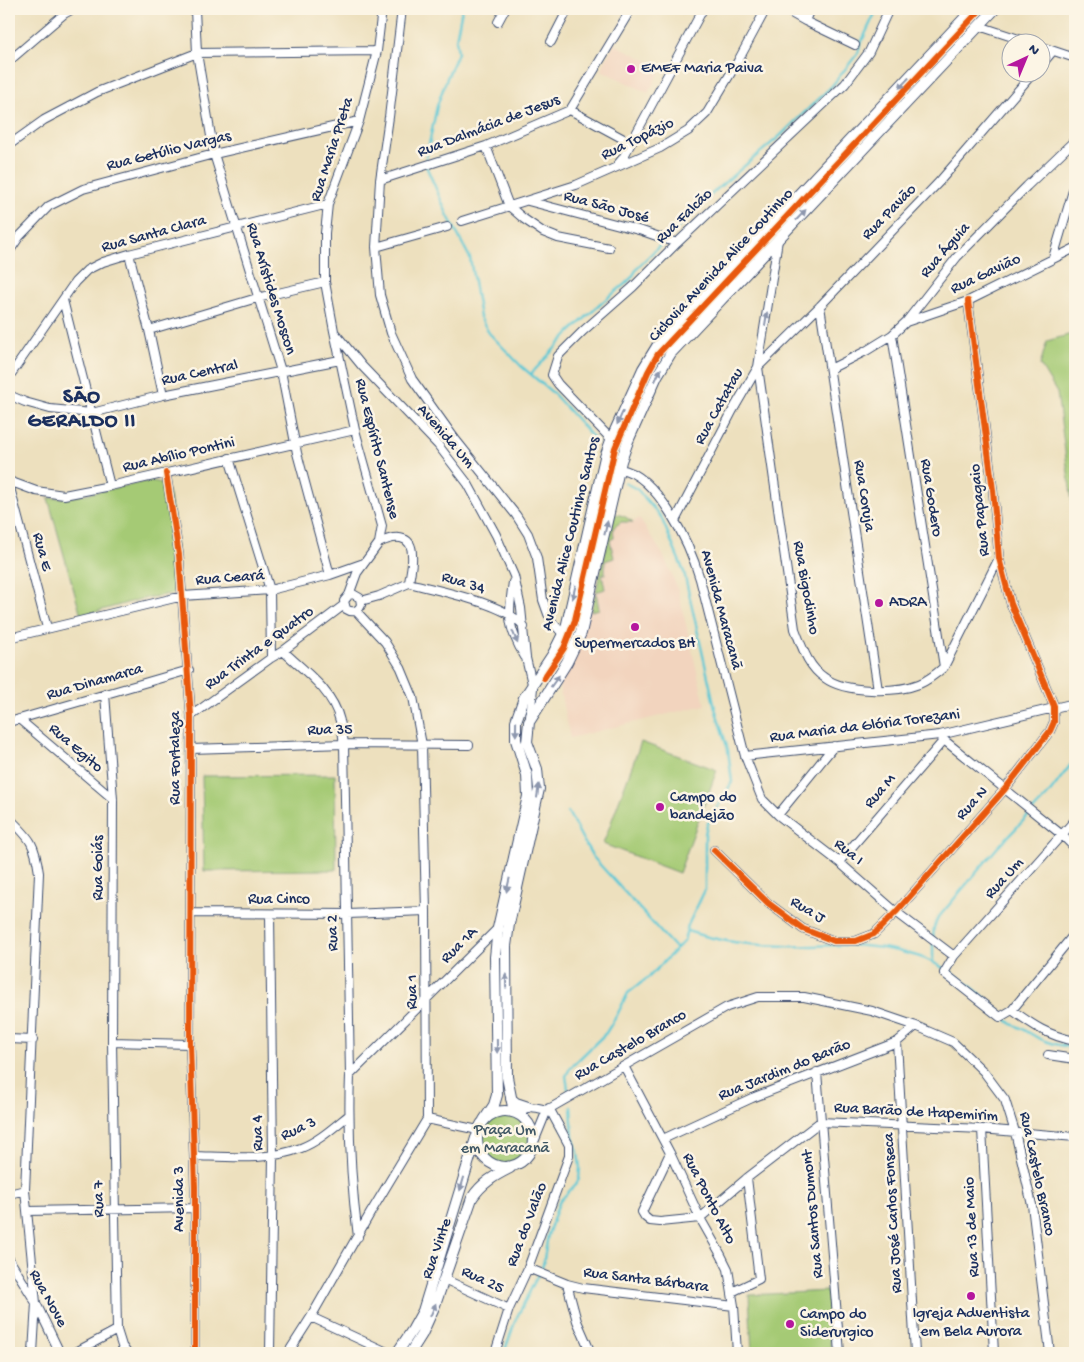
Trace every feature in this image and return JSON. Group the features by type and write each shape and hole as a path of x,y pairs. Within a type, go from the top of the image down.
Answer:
{"main road":[{"name":"Avenida Alice Coutinho Santos","path":"516,1113 507,1077 506,956 503,930 528,796 527,775 516,740 515,727 518,713 532,684 553,654 568,619 611,439 643,369 659,343 973,9"},
{"name":"Avenida Alice Coutinho Santos","path":"484,1120 494,1105 498,1090 495,957 539,789 537,769 528,742 529,722 567,662 581,633 628,441 657,376 666,360 995,9"},
{"path":"511,1099 528,1107"},
{"path":"397,1353 423,1311 477,1134 484,1120 492,1114 503,1111 516,1113 527,1121 532,1131 534,1142 530,1154 521,1163 510,1168 499,1168 490,1164 482,1157 478,1148 477,1134"},
{"name":"Rua Vinte","path":"410,1353 431,1314 472,1198 480,1186 490,1178 510,1168"}],"street":[{"path":"9,61 64,14 73,9"},
{"name":"Rua Arístides Moscon","path":"195,9 197,53 214,154 281,371 295,444 330,575"},
{"name":"Rua Maria Preta","path":"334,331 325,282 325,233 328,204 359,121 377,51 382,9"},
{"path":"402,9 390,117 380,180 376,247 380,295 391,333 412,379 455,439 516,515 528,534 537,558 543,600 553,623 563,634"},
{"path":"498,22 505,9"},
{"path":"551,42 568,9"},
{"path":"570,110 631,9"},
{"path":"614,167 623,158 703,9"},
{"name":"Rua Topázio","path":"462,221 576,185 660,148 688,131 706,113 738,61 766,9"},
{"path":"784,9 855,45"},
{"path":"805,21 810,9"},
{"name":"Rua Falcão","path":"611,439 558,384 552,374 558,356 633,287 845,84 869,52 889,9"},
{"path":"979,26 1002,34"},
{"path":"9,145 44,120 97,92 197,53 377,51"},
{"path":"1053,51 1075,58"},
{"name":"Rua Pavão","path":"758,367 940,182 1025,82"},
{"name":"Rua Dalmácia de Jesus","path":"380,180 486,146 570,110 631,143"},
{"name":"Rua Getúlio Vargas","path":"9,252 19,237 49,206 83,189 214,154 359,121"},
{"name":"Rua Águia","path":"830,369 866,351 906,322 957,257 1075,140"},
{"path":"486,146 509,206 543,232 558,238 609,248"},
{"path":"1053,258 1075,184"},
{"name":"Rua São José","path":"527,201 642,231 677,243"},
{"name":"Rua Santa Clara","path":"9,377 75,282 87,270 103,262 129,254 328,204"},
{"path":"376,247 447,227"},
{"name":"Rua Catatau","path":"675,521 733,410 758,367 778,240"},
{"name":"Rua Gavião","path":"906,322 968,301 1075,248"},
{"path":"129,254 149,330 162,395"},
{"path":"149,330 258,298 325,282"},
{"path":"63,300 110,486"},
{"name":"Rua Papagaio","path":"968,301 993,490 999,558 1011,604 1054,706"},
{"name":"Rua Coruja","path":"820,306 878,690"},
{"name":"Rua Espírito Santense","path":"334,331 355,430 381,518 382,536 357,573 349,595"},
{"name":"Avenida Um","path":"334,331 362,366 438,446 468,484 496,535 514,576 524,628 526,658 532,684 529,722"},
{"name":"Rua Godero","path":"892,334 944,666"},
{"name":"Rua Central","path":"9,395 25,402 50,408 92,413 162,395 340,360"},
{"name":"Rua Bigodinho","path":"758,367 795,630 806,658 824,678 843,688 878,690 917,685 933,677 944,666 999,558"},
{"name":"Rua Abílio Pontini","path":"9,482 36,491 64,495 355,430"},
{"path":"230,458 270,590 271,658"},
{"name":"Avenida Maracanã","path":"620,469 634,473 642,480 658,497 684,537 696,565 745,756"},
{"name":"Rua Fortaleza","path":"166,473 179,555 191,716 190,1044"},
{"name":"Rua E","path":"9,482 47,628"},
{"path":"361,601 379,596 409,583 412,555 409,543 396,536 379,543"},
{"name":"Rua Ceará","path":"9,638 183,596 270,590 330,575 364,563"},
{"name":"Avenida Um","path":"514,576 508,613 517,644 526,658"},
{"name":"Rua 34","path":"409,583 466,598 508,613"},
{"path":"349,595 356,595 361,601 361,605 356,611 349,611 344,605 349,595"},
{"name":"Rua Trinta e Quatro","path":"191,716 344,605"},
{"name":"Rua 1","path":"356,611 385,642 401,668 413,697 422,745 426,911 427,1119"},
{"path":"508,613 520,621 524,628"},
{"name":"Rua 2","path":"283,651 319,684 332,702 340,720 344,744 348,914 349,1115 354,1209 358,1237"},
{"name":"Rua Dinamarca","path":"9,722 189,670"},
{"name":"Rua Goiás","path":"105,694 113,799 112,1042"},
{"name":"Rua Maria da Glória Torezani","path":"745,756 942,737 1075,702"},
{"name":"Rua N","path":"896,912 1005,789 1050,731 1054,722 1054,706"},
{"name":"Rua Egito","path":"19,719 113,799"},
{"path":"942,737 1062,835 1075,848"},
{"name":"Rua M","path":"839,862 942,737"},
{"name":"Rua 35","path":"191,748 344,744 469,745"},
{"path":"778,815 834,746"},
{"name":"Rua I","path":"745,756 762,799 778,815 839,862 896,912 954,956"},
{"path":"9,818 25,833 36,851 39,874 25,1190 36,1302 33,1353"},
{"name":"Rua Um","path":"954,956 1075,820"},
{"name":"Rua J","path":"714,850 768,902 789,918 804,929 834,940 856,942 874,934 896,912"},
{"name":"Rua Cinco","path":"191,913 348,914 426,911"},
{"name":"Rua 4","path":"270,914 273,1156 270,1353"},
{"name":"Rua 1A","path":"350,1075 426,999 503,930"},
{"path":"954,956 944,973 1000,1017 1010,1011 1075,933"},
{"name":"Rua Castelo Branco","path":"548,1109 726,1007 758,997 804,997 872,1011 916,1026 953,1042 984,1072 1005,1100 1015,1132 1032,1205 1050,1353"},
{"path":"1010,1011 1055,1037 1075,1042"},
{"name":"Rua Jardim do Barão","path":"663,1139 752,1098 897,1042 916,1026"},
{"path":"9,1039 33,1040"},
{"path":"112,1042 190,1044"},
{"name":"Rua 7","path":"112,1042 117,1330 122,1346 127,1353"},
{"name":"Rua José Carlos Fonseca","path":"897,1042 915,1353"},
{"name":"Avenida 3","path":"190,1044 194,1156 195,1353"},
{"path":"1048,1055 1075,1059"},
{"name":"Rua Ponto Alto","path":"624,1066 663,1139 700,1218 728,1269 734,1306 737,1353"},
{"name":"Rua Santos Dumont","path":"816,1072 840,1353"},
{"path":"516,1113 528,1107 548,1109 534,1142"},
{"name":"Rua do Valão","path":"495,1353 509,1309 531,1269 569,1156 569,1145 548,1109"},
{"name":"Rua 3","path":"194,1156 273,1156 302,1148 327,1133 349,1115"},
{"path":"288,1353 427,1119 477,1134"},
{"name":"Rua Barão de Itapemirim","path":"700,1218 747,1178 820,1122 903,1124 1075,1137"},
{"name":"Rua 13 de Maio","path":"982,1129 994,1353"},
{"path":"670,1153 642,1212 650,1220 660,1222 700,1218"},
{"path":"732,1292 759,1279 747,1178"},
{"path":"9,1194 25,1190"},
{"path":"26,1210 194,1208"},
{"path":"354,1209 362,1213 371,1212"},
{"name":"Rua Nove","path":"9,1259 36,1302 60,1353"},
{"name":"Rua Santa Bárbara","path":"531,1269 567,1284 583,1288 734,1306"},
{"name":"Rua 25","path":"444,1279 509,1309"},
{"path":"567,1284 577,1321 591,1353"},
{"path":"311,1317 389,1353"},
{"path":"74,1353 117,1330"}],"shaded area":[{"name":"EMEF Maria Paiva","path":"614,44 662,68 648,93 601,70"},
{"name":"Supermercados BH","path":"615,514 624,516 633,522 639,518 662,553 678,591 705,705 570,738 558,682 586,616"}],"green space":[{"path":"1075,333 1075,524 1057,393 1040,365 1047,341"},
{"path":"149,481 163,484 172,508 178,589 171,594 141,599 81,616 48,498 67,498"},
{"path":"615,514 624,516 633,522 621,522 613,528 614,538 610,540 614,558 605,561 605,574 602,574 605,589 596,592 599,609 591,611 614,516"},
{"name":"Campo do bandejão","path":"641,742 717,770 679,873 603,844"},
{"path":"335,775 336,870 204,871 202,776"},
{"name":"Praça Um em Maracanã","path":"505,1116 515,1118 523,1123 528,1131 530,1141 528,1151 523,1159 515,1164 505,1166 495,1164 487,1159 482,1151 480,1141 482,1131 487,1123 495,1118"},
{"name":"Campo do Siderurgico","path":"827,1291 831,1353 752,1353 749,1295"}],"waterway":[{"path":"462,9 456,39 458,53 437,106 426,166 448,216 470,258 480,317 489,333 521,366 554,394 597,442"},
{"path":"531,374 570,332 625,284 638,267 717,189 780,136 831,87 858,53 877,9"},
{"path":"568,1089 566,1076 570,1068 606,1033 628,993 650,976 684,941 688,925 705,890 705,834 707,825 732,782 728,750 715,708 684,572 661,517 637,489 625,483"},
{"path":"933,938 934,927 938,918 997,848 1048,795 1075,759"},
{"path":"568,812 593,857 676,949"},
{"path":"687,931 712,938 747,944 772,946 861,946 889,949 917,956 934,963 962,980 985,998 1012,1024 1048,1042 1075,1048"},
{"path":"933,944 933,962"},
{"path":"504,1353 516,1319 543,1265 548,1235 559,1202 579,1179 580,1168 573,1137 571,1107"}],"cycle path":[{"name":"Ciclovia Avenida Alice Coutinho","path":"544,678 564,648 575,620 615,448 648,372 658,354 981,9"},
{"path":"714,850 768,903 803,929 834,941 856,941 874,934 896,912 1005,789 1050,731 1054,722 1054,706 1011,604 999,558 993,490 968,301"},
{"path":"166,473 179,555 191,716 190,1044 195,1187 195,1353"}],"place":[{"name":"EMEF Maria Paiva","path":"631,69"},
{"name":"ADRA","path":"879,603"},
{"name":"Supermercados BH","path":"635,627"},
{"name":"Campo do bandejão","path":"660,807"},
{"name":"Igreja Adventista em Bela Aurora","path":"971,1296"},
{"name":"Campo do Siderurgico","path":"790,1324"}],"district":[{"name":"SÃO GERALDO II","path":"82,410"}]}
